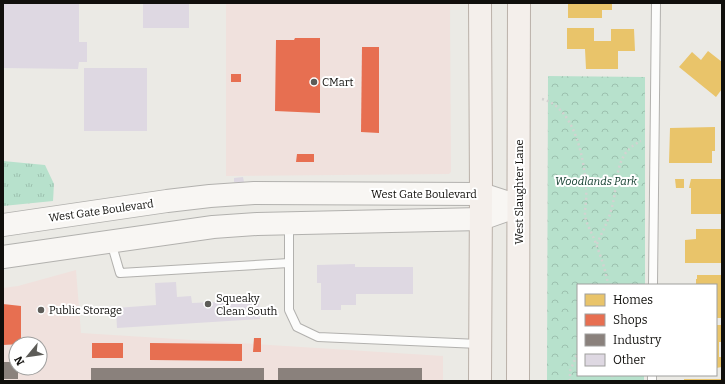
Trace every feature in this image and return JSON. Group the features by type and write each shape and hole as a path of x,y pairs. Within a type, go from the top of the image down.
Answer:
{"main road":[{"path":"480,3 480,381"},
{"name":"West Slaughter Lane","path":"518,381 519,3"},
{"name":"West Gate Boulevard","path":"3,225 210,196 254,193 481,194 518,206"},
{"path":"3,257 213,227 481,219 518,206"},
{"path":"72,215 79,246"}],"lane":[{"path":"653,284 656,3"},
{"path":"289,224 289,310 297,327 318,337 480,344"},
{"path":"111,242 120,273 289,263"}],"path":[{"path":"542,99 557,106 566,117 576,136 583,163 586,190 585,215 596,244 608,284"},
{"path":"596,244 605,227 612,207 621,160 626,151 633,144 642,140 654,139"},
{"path":"570,381 570,371 577,354"}],"shaded area":[{"path":"226,3 450,3 451,172 449,174 226,176"},
{"name":"Public Storage","path":"76,270 81,333 443,356 443,381 3,381 3,288 18,286"}],"green space":[{"name":"Woodlands Park","path":"548,76 645,77 645,284 577,284 577,376 644,376 644,381 547,381"},
{"path":"3,161 45,165 54,184 53,201 3,206"}],"building: Homes":[{"path":"568,3 612,3 612,10 602,10 602,18 568,18"},
{"path":"567,28 594,28 594,41 611,41 611,29 634,29 635,51 618,51 618,69 586,69 585,49 567,49"},
{"path":"708,51 722,62 722,89 716,97 679,67 692,52 701,60"},
{"path":"715,127 715,151 712,151 712,163 669,163 670,128"},
{"path":"675,179 684,179 684,188 676,188"},
{"path":"691,179 722,179 722,214 691,214 691,188 689,188"},
{"path":"696,229 722,229 722,263 685,263 685,240 696,239"},
{"path":"697,275 722,275 722,318 717,318 717,284 696,284"},
{"path":"717,325 722,325 722,342 719,342 719,357 722,357 722,367 717,368"},
{"path":"684,379 722,379 722,381 684,381"}],"building: Shops":[{"path":"295,38 320,38 320,113 275,111 276,40 294,40"},
{"path":"362,47 379,47 379,133 361,132"},
{"path":"231,74 241,74 241,82 231,82"},
{"path":"297,154 314,154 314,162 296,162"},
{"path":"3,304 21,306 21,336 8,336 8,345 3,345"},
{"path":"254,338 261,338 261,352 253,352"},
{"path":"92,343 123,343 123,358 92,358"},
{"path":"150,343 242,344 242,361 150,360"}],"building: Industry":[{"path":"3,362 8,362 8,376 18,376 18,379 3,379"},
{"path":"91,368 264,368 264,381 91,381"},
{"path":"278,368 422,368 422,381 278,381"}],"building: Other":[{"path":"4,3 79,3 79,42 87,42 87,62 79,62 78,69 4,68"},
{"path":"143,3 189,3 189,28 143,28"},
{"path":"84,68 147,68 147,131 84,131"},
{"path":"243,177 244,182 234,182 234,178"},
{"path":"355,264 355,267 413,267 413,294 356,294 356,305 341,305 341,310 321,310 321,283 317,283 317,265"},
{"name":"Squeaky Clean South","path":"176,282 177,297 191,296 192,303 259,300 260,319 117,328 116,308 156,305 155,283"}],"place":[{"name":"CMart","path":"314,82"},
{"name":"Squeaky Clean South","path":"208,304"},
{"name":"Public Storage","path":"41,310"}]}
